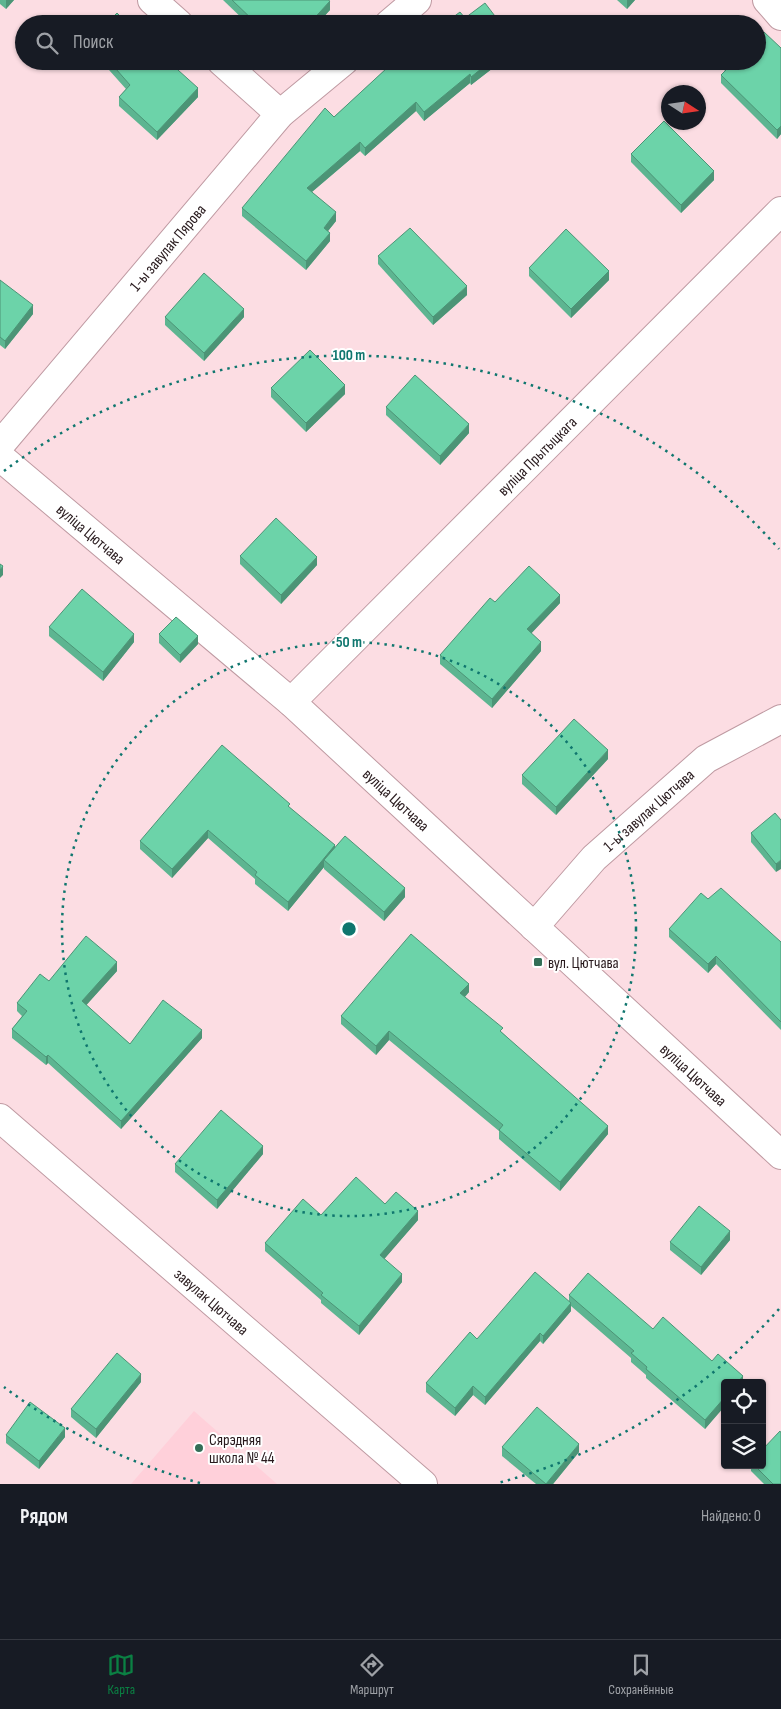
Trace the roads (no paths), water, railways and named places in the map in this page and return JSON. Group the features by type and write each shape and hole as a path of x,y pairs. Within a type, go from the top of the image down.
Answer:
{"street":[{"path":"152,0 168,15"},
{"path":"400,15 417,0"},
{"path":"767,0 781,16"},
{"path":"231,70 280,114"},
{"name":"1-ы завулак Пярова","path":"0,445 280,114 333,70"},
{"name":"вуліца Прытыцкага","path":"291,702 781,211"},
{"name":"вуліца Цютчава","path":"0,457 291,702 781,1154"},
{"name":"1-ы завулак Цютчава","path":"534,927 594,858 706,759 781,719"},
{"name":"завулак Цютчава","path":"0,1118 423,1484"}],"place":[{"name":"вул. Цютчава","path":"538,962"},
{"name":"Сярэдняя школа № 44","path":"199,1448"}]}
